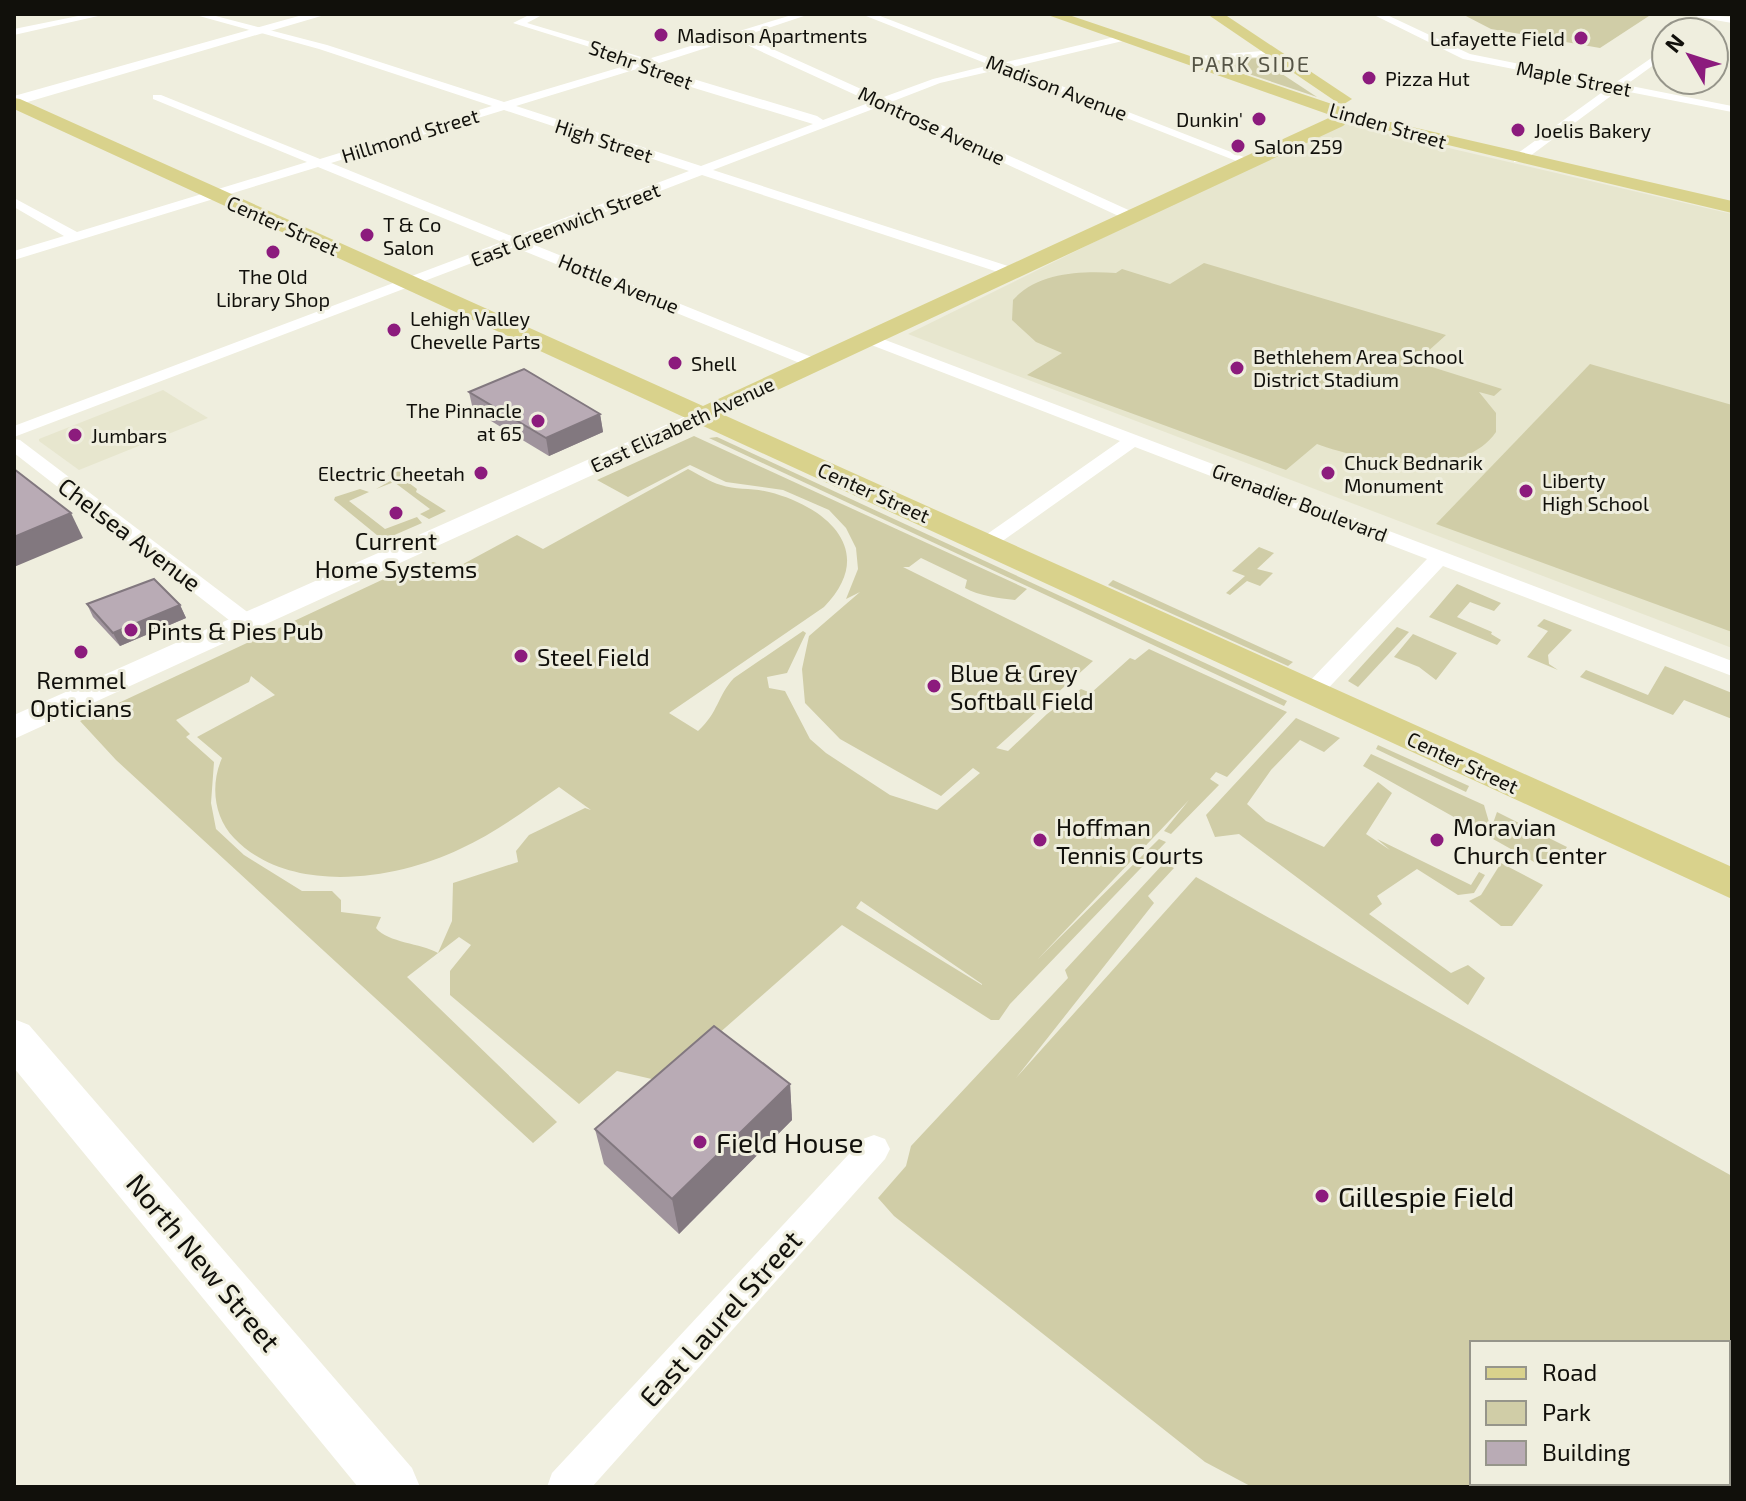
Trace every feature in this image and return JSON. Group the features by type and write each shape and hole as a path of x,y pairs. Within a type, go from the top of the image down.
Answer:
{"main road":[{"path":"14,102 321,14"},
{"name":"Linden Street","path":"1052,14 1186,60 1345,106 1429,138 1732,207"},
{"path":"1214,14 1274,53 1345,106"},
{"name":"Center Street","path":"14,102 1732,884"},
{"name":"East Elizabeth Avenue","path":"14,728 704,415 1009,271 1337,122 1345,106"},
{"name":"North New Street","path":"19,1052 393,1487"}],"street":[{"path":"17,36 45,14"},
{"path":"17,36 102,14"},
{"name":"High Street","path":"197,14 266,30 1009,271"},
{"name":"Hillmond Street","path":"14,256 805,14"},
{"name":"Madison Avenue","path":"866,14 1248,161"},
{"name":"Maple Street","path":"1377,14 1467,57 1732,109"},
{"path":"1698,14 1732,20"},
{"name":"Stehr Street","path":"532,15 518,23 646,62 645,67 649,71 813,118 823,126"},
{"name":"Montrose Avenue","path":"734,35 1130,216"},
{"name":"East Greenwich Street","path":"14,432 937,81 1123,38"},
{"path":"1186,60 1274,53"},
{"path":"1518,159 1650,62"},
{"name":"Hottle Avenue","path":"157,97 813,363"},
{"path":"14,202 76,237"},
{"name":"Grenadier Boulevard","path":"867,338 1732,669"},
{"path":"987,543 1134,439"},
{"name":"Chelsea Avenue","path":"14,444 246,622"},
{"path":"1312,692 1441,556"},
{"name":"East Laurel Street","path":"566,1487 874,1149"}],"shaded area":[{"name":"Liberty High School","path":"1337,122 1732,214 1732,648 908,334"},
{"path":"163,390 208,418 79,470 39,441 39,439"}],"green space":[{"name":"Lafayette Field","path":"1462,14 1652,14 1600,48 1491,29"},
{"path":"1258,58 1317,97 1210,61"},
{"name":"Bethlehem Area School District Stadium","path":"1204,263 1446,335 1416,362 1502,389 1494,396 1479,392 1496,413 1496,432 1480,448 1437,462 1385,461 1317,444 1286,470 1027,375 1062,353 1036,342 1012,320 1013,300 1023,291 1061,275 1116,273 1122,269 1170,284"},
{"path":"1590,364 1732,405 1732,632 1436,524"},
{"path":"694,436 1027,589 1015,600 996,597 965,588 967,580 921,558 909,567 903,567 1093,661 996,748 1008,751 1047,714 1081,689 1091,693 1130,658 1135,660 1149,649 1287,712 1227,777 1216,772 1210,779 1219,785 1171,834 1164,831 1189,800 1038,959 1159,839 1166,842 1010,1004 999,1020 991,1020 842,925 717,1035 656,1080 617,1071 579,1104 450,995 450,971 471,945 459,937 407,977 557,1122 533,1143 116,760 80,721 418,563 423,567 433,562 454,569 517,535 543,549 688,469 717,484 769,492 810,509 827,520 839,534 846,550 846,568 840,587 824,607 669,713 698,731 734,678 803,631 806,633 787,673 767,677 769,688 785,691 810,739 826,753 890,795 937,810 980,773 973,768 941,796 840,739 805,703 802,669 809,636 860,592 846,599 858,569 856,548 846,528 829,510 783,490 726,482 690,465 628,497 597,480","holes":["251,676 275,695 197,737 222,758 215,790 218,811 227,830 257,856 284,869 344,877 405,869 473,843 559,787 591,810 585,808 529,835 516,851 518,862 453,883 452,921 438,953 388,937 376,928 381,917 341,912 341,900 332,891 302,891 244,855 216,829 211,803 214,762 186,737 190,734 176,720 249,682","861,901 982,984 982,985 856,908"]},
{"path":"717,437 1287,701 1284,706 709,438"},
{"path":"400,470 407,474 401,477 417,489 416,492 446,511 429,519 420,514 430,509 394,482 376,489 392,480 388,475"},
{"path":"360,489 369,492 349,501 385,529 417,517 422,523 383,540 334,500"},
{"path":"1259,547 1274,553 1257,569 1273,573 1260,586 1247,581 1230,595 1226,593 1245,576 1232,571"},
{"path":"1113,580 1293,662 1288,666 1108,585"},
{"path":"1457,584 1501,603 1494,611 1470,602 1457,617 1492,632 1501,640 1497,645 1429,617"},
{"path":"1544,619 1572,630 1548,655 1549,664 1558,670 1527,657 1548,631 1537,626"},
{"path":"1397,627 1409,632 1358,687 1348,681"},
{"path":"1413,634 1457,653 1436,680 1419,667 1394,657"},
{"path":"1665,666 1732,693 1732,719 1684,700 1673,715 1580,677 1586,670 1648,695"},
{"path":"1296,718 1340,738 1324,752 1300,740 1271,770 1247,804 1266,821 1324,847 1378,782 1392,793 1366,834 1390,850 1377,839 1471,885 1479,872 1485,875 1474,893 1458,895 1417,869 1377,896 1382,904 1369,914 1451,973 1468,965 1485,978 1468,1005 1239,834 1215,837 1206,815"},
{"path":"1378,745 1469,786 1466,792 1376,749"},
{"path":"1371,754 1484,805 1491,829 1497,812 1567,847 1555,865 1543,867 1363,766"},
{"name":"Gillespie Field","path":"1164,863 1174,868 1148,896 1154,903 1016,1078 1196,877 1732,1176 1730,1442 1730,1341 1470,1341 1470,1485 1648,1485 1252,1487 1205,1462 894,1216 878,1198 906,1166 911,1146 1068,978 1065,970"},
{"path":"1501,863 1543,885 1512,926 1501,926 1469,901 1481,895"}],"building":[{"path":"524,369 600,414 546,438 469,392"},
{"path":"14,469 71,513 14,537"},
{"path":"154,579 180,605 113,633 87,604"},
{"path":"714,1026 790,1084 672,1199 595,1129"}],"place":[{"name":"Madison Apartments","path":"661,35"},
{"name":"Lafayette Field","path":"1581,38"},
{"name":"Pizza Hut","path":"1369,78"},
{"name":"Dunkin'","path":"1259,119"},
{"name":"Joelis Bakery","path":"1518,130"},
{"name":"Salon 259","path":"1238,146"},
{"name":"T & Co Salon","path":"367,235"},
{"name":"The Old Library Shop","path":"273,252"},
{"name":"Lehigh Valley Chevelle Parts","path":"394,330"},
{"name":"Shell","path":"675,363"},
{"name":"Bethlehem Area School District Stadium","path":"1237,368"},
{"name":"The Pinnacle at 65","path":"538,421"},
{"name":"Jumbars","path":"75,435"},
{"name":"Electric Cheetah","path":"481,473"},
{"name":"Chuck Bednarik Monument","path":"1328,473"},
{"name":"Liberty High School","path":"1526,491"},
{"name":"Current Home Systems","path":"396,513"},
{"name":"Pints & Pies Pub","path":"131,630"},
{"name":"Remmel Opticians","path":"81,652"},
{"name":"Steel Field","path":"521,656"},
{"name":"Blue & Grey Softball Field","path":"934,686"},
{"name":"Hoffman Tennis Courts","path":"1040,840"},
{"name":"Moravian Church Center","path":"1437,840"},
{"name":"Field House","path":"700,1142"},
{"name":"Gillespie Field","path":"1322,1196"}],"district":[{"name":"PARK SIDE","path":"1251,63"}]}
